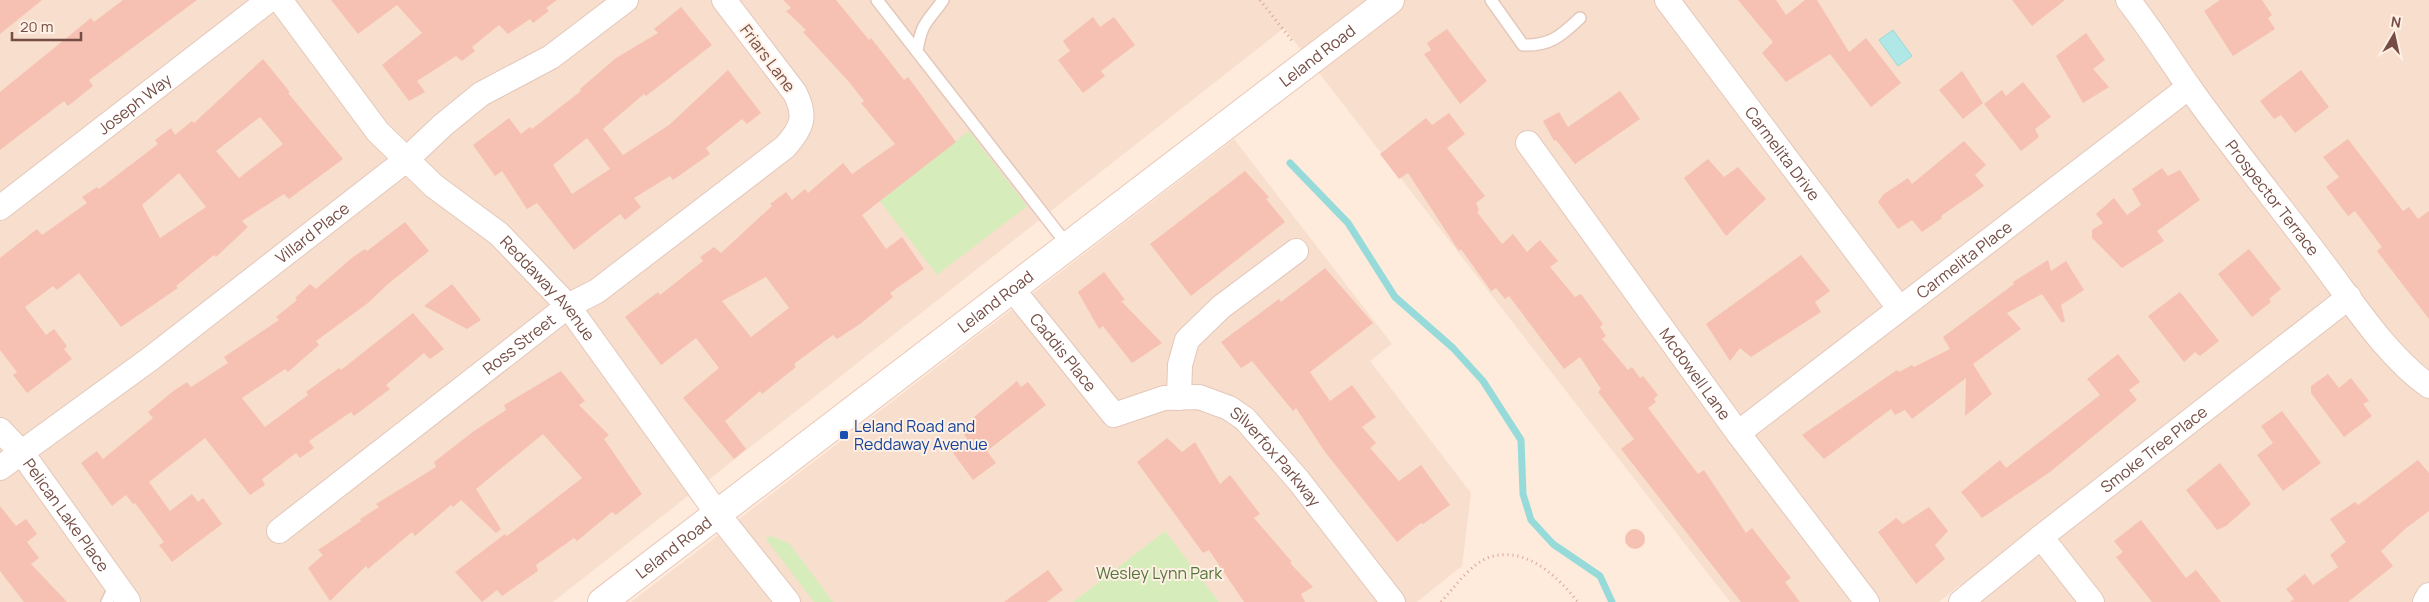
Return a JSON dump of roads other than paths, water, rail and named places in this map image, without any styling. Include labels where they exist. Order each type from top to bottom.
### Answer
[{"type":"street","name":"Joseph Way","points":[[0,208],[269,0]]},
{"type":"street","name":"Reddaway Avenue","points":[[280,0],[378,132],[446,196],[499,234],[568,306],[717,513],[788,602]]},
{"type":"street","name":"Villard Place","points":[[0,468],[150,359],[406,160],[443,125],[481,94],[551,57],[626,0]]},
{"type":"street","name":"Friars Lane","points":[[724,0],[795,93],[801,105],[802,120]]},
{"type":"street","name":"Leland Road","points":[[602,602],[1013,290],[1390,0]]},
{"type":"street","name":"Carmelita Drive","points":[[1667,0],[1899,308]]},
{"type":"street","name":"Prospector Terrace","points":[[2128,0],[2161,43],[2189,87],[2348,297],[2413,375],[2429,386]]},
{"type":"street","name":"Carmelita Place","points":[[1738,433],[2189,87]]},
{"type":"street","name":"Ross Street","points":[[279,531],[568,306],[597,291],[786,147],[796,134],[802,120]]},
{"type":"street","name":"Mcdowell Lane","points":[[1528,143],[1738,433],[1867,602]]},
{"type":"street","points":[[1179,398],[1180,365],[1187,340],[1221,308],[1296,251]]},
{"type":"street","name":"Caddis Place","points":[[1013,290],[1114,415]]},
{"type":"street","name":"Smoke Tree Place","points":[[1961,602],[2348,297]]},
{"type":"street","name":"Silverfox Parkway","points":[[1114,415],[1164,398],[1199,398],[1229,408],[1245,419],[1300,481],[1393,602]]},
{"type":"street","name":"Pelican Lake Place","points":[[0,430],[22,453],[117,595]]},
{"type":"street","points":[[2042,537],[2092,602]]},
{"type":"street","points":[[2425,602],[2429,594]]},
{"type":"lane","points":[[877,0],[1069,247]]},
{"type":"lane","points":[[917,51],[920,31],[924,23],[943,0]]},
{"type":"lane","points":[[1491,0],[1523,45],[1541,45],[1562,35],[1580,18]]},
{"type":"water","points":[[1893,30],[1912,56],[1898,66],[1879,40]]},
{"type":"waterway","points":[[1290,163],[1348,223],[1395,297],[1453,348],[1483,381],[1521,440],[1523,494],[1531,520],[1553,544],[1600,576],[1612,602]]},
{"type":"place","name":"Leland Road and Reddaway Avenue","points":[[844,435]]},
{"type":"park label","name":"Wesley Lynn Park","points":[[1159,573]]}]
